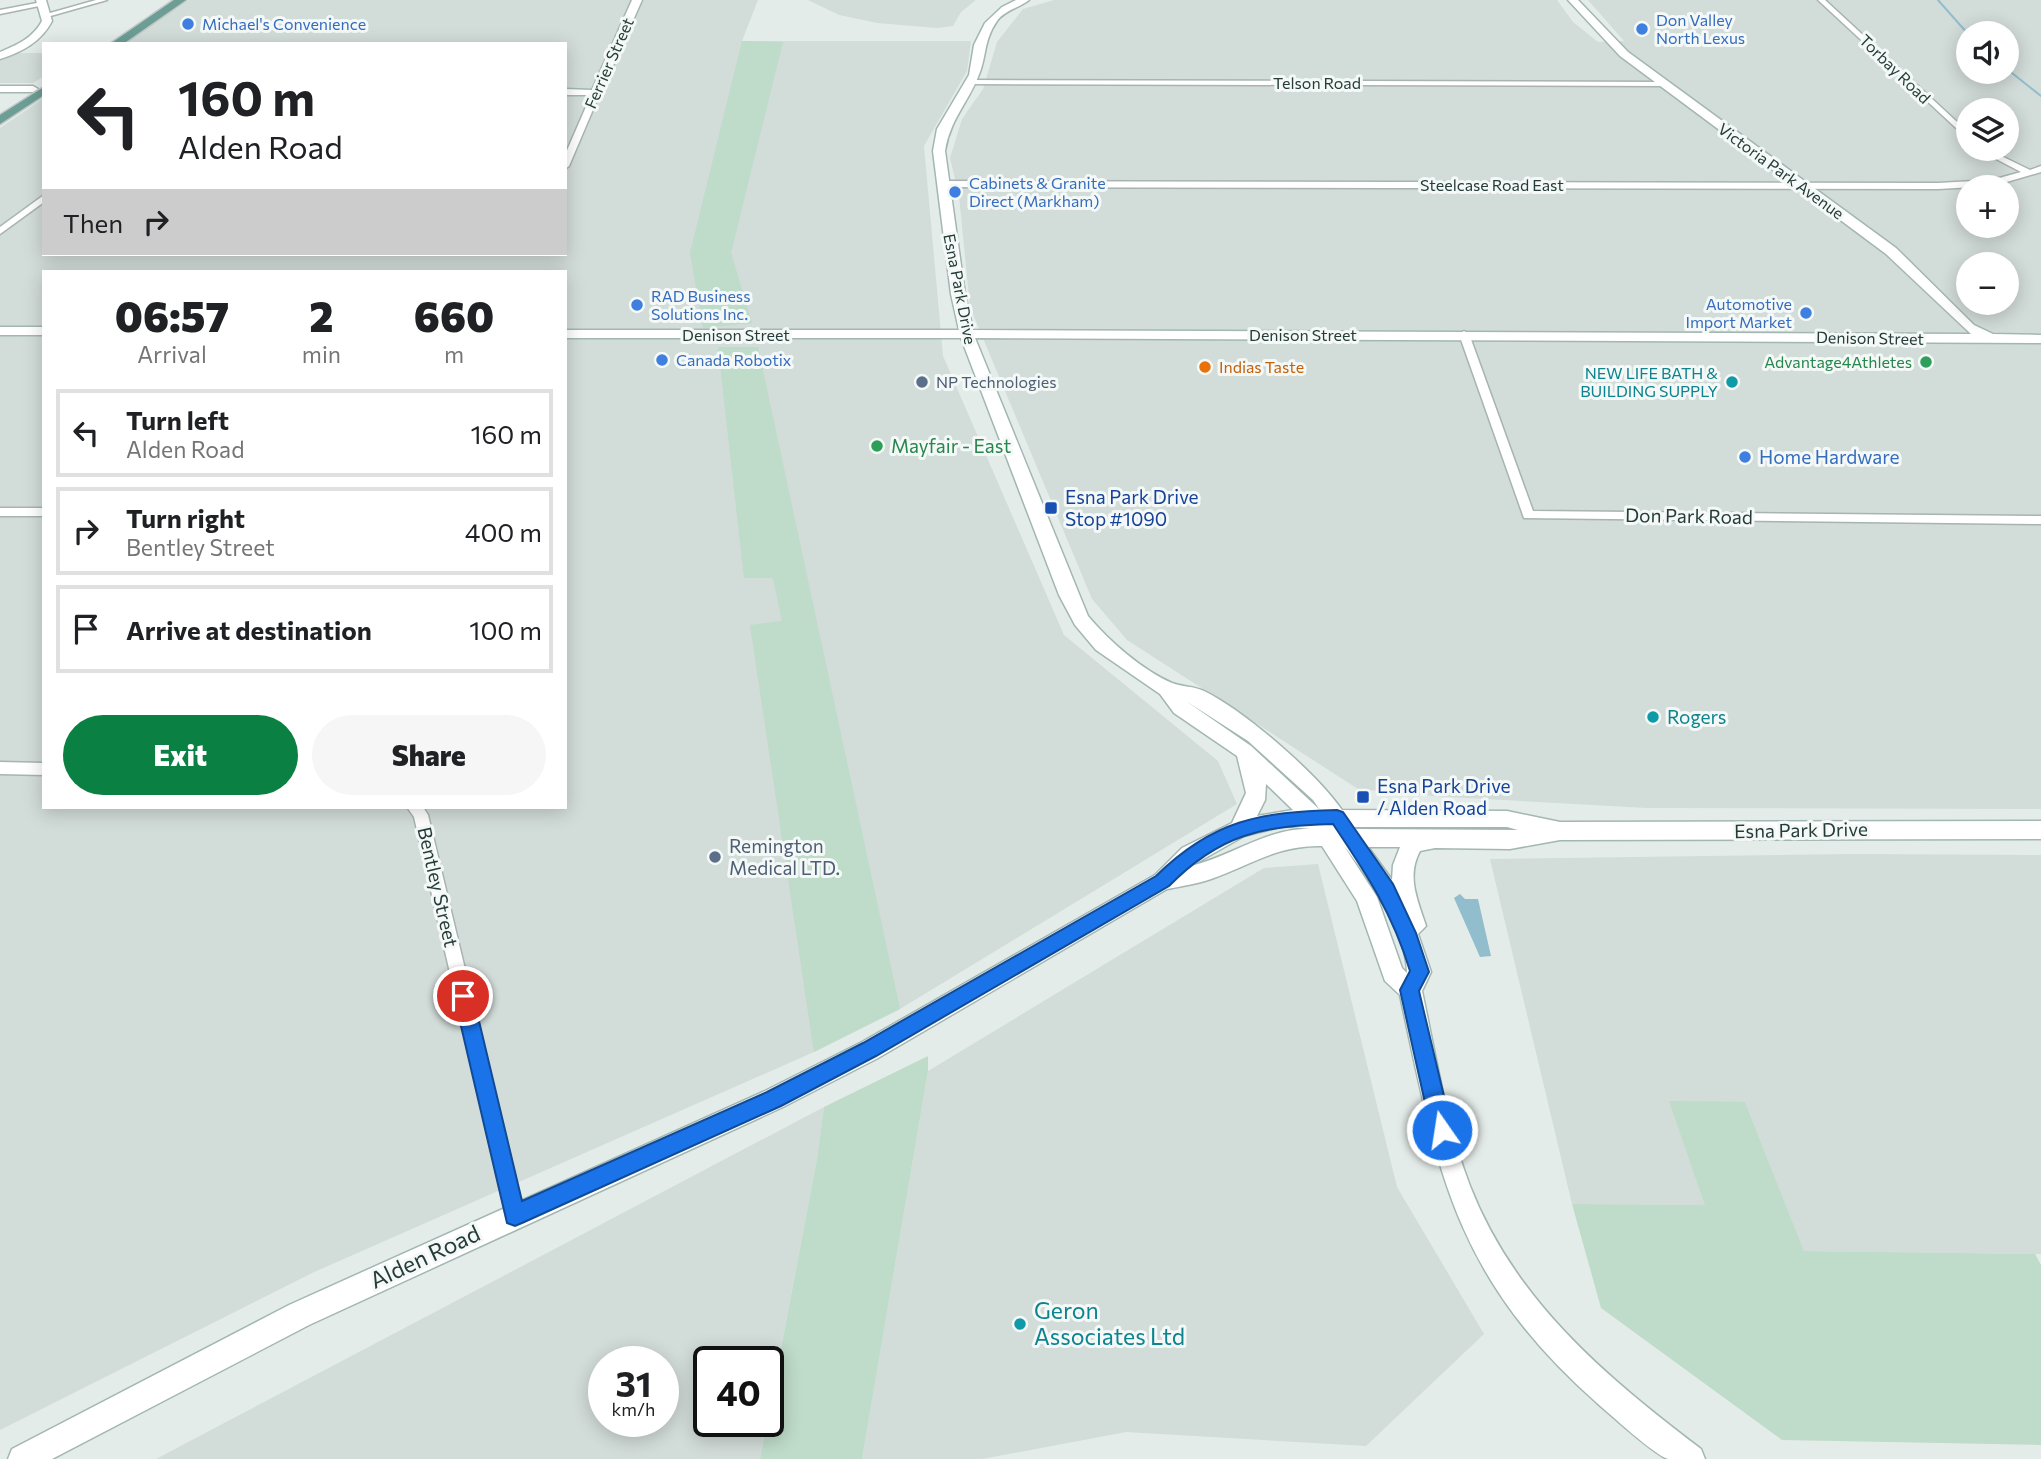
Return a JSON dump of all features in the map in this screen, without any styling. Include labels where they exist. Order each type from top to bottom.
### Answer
[{"type":"main road","points":[[120,38],[168,0]]},
{"type":"main road","points":[[120,38],[181,0]]},
{"type":"main road","points":[[0,110],[41,88]]},
{"type":"main road","points":[[0,120],[41,88]]},
{"type":"street","points":[[47,15],[104,0]]},
{"type":"street","name":"Ferrier Street","points":[[567,161],[637,0]]},
{"type":"street","name":"Esna Park Drive","points":[[1024,0],[1005,9],[990,23],[979,44],[974,75],[943,129],[939,151],[942,184],[956,286],[967,336],[1010,454],[1081,620],[1102,645],[1167,690],[1181,708],[1244,751],[1314,817],[1339,830],[1510,840],[1560,831],[2041,830]]},
{"type":"street","name":"Victoria Park Avenue","points":[[1573,0],[1615,46],[1891,251],[1969,328],[1990,339]]},
{"type":"street","name":"Torbay Road","points":[[1821,0],[1956,126]]},
{"type":"street","points":[[0,12],[41,2],[47,15],[45,27],[36,37],[0,56]]},
{"type":"street","name":"Telson Road","points":[[970,82],[1663,83]]},
{"type":"street","points":[[0,89],[41,88]]},
{"type":"street","points":[[567,92],[596,93]]},
{"type":"street","points":[[2006,161],[2030,173]]},
{"type":"street","name":"Steelcase Road East","points":[[942,184],[1972,185],[2007,180],[2041,169]]},
{"type":"street","points":[[0,231],[42,200]]},
{"type":"street","points":[[0,331],[42,331]]},
{"type":"street","name":"Denison Street","points":[[567,334],[1464,334],[2041,339]]},
{"type":"street","name":"Don Park Road","points":[[1464,334],[1528,515],[2041,520]]},
{"type":"street","points":[[0,512],[42,512]]},
{"type":"street","name":"Esna Park Drive","points":[[1167,690],[1197,696],[1255,736],[1299,773],[1339,830]]},
{"type":"street","points":[[1239,829],[1259,797],[1257,781],[1244,751]]},
{"type":"street","points":[[0,768],[42,769]]},
{"type":"street","name":"Bentley Street","points":[[416,809],[421,815],[515,1215]]},
{"type":"street","name":"Alden Road","points":[[22,1459],[299,1315],[807,1082],[870,1050],[1163,881],[1189,855],[1239,829],[1284,818],[1314,817]]},
{"type":"street","name":"Esna Park Drive","points":[[1339,830],[1507,820],[1560,831]]},
{"type":"street","points":[[1339,830],[1393,974],[1415,981]]},
{"type":"street","name":"Alden Road","points":[[1163,881],[1207,872],[1249,851],[1298,837],[1339,830]]},
{"type":"street","points":[[1440,838],[1413,844],[1403,859],[1400,880],[1415,927],[1415,981],[1457,1186],[1478,1233],[1509,1289],[1553,1344],[1586,1377],[1691,1459]]},
{"type":"shaded area","points":[[189,0],[758,0],[742,41],[971,41],[967,71],[924,146],[943,356],[1064,635],[1218,761],[1237,804],[900,1009],[814,1052],[312,1273],[0,1430],[0,128],[42,99],[42,256],[567,256],[567,42],[126,42]]},
{"type":"shaded area","points":[[808,0],[976,0],[961,12],[953,26],[937,28],[877,23],[839,15]]},
{"type":"shaded area","points":[[1054,0],[1557,0],[1573,22],[1598,42],[1624,41],[1588,0],[2041,0],[2041,809],[1646,808],[1358,789],[1127,640],[1092,599],[970,307],[959,196],[950,158],[962,119],[983,89],[997,42],[1023,9]]},
{"type":"shaded area","points":[[15,53],[42,53],[42,77],[33,83],[0,83],[0,60]]},
{"type":"shaded area","points":[[1855,854],[2041,855],[2041,1254],[1804,1251],[1745,1102],[1705,1205],[1572,1204],[1490,859]]},
{"type":"shaded area","points":[[1318,864],[1397,1187],[1484,1334],[1366,1446],[1126,1432],[982,1459],[862,1459],[928,1071],[1264,868]]},
{"type":"shaded area","points":[[824,1107],[817,1159],[781,1346],[693,1346],[693,1437],[764,1437],[760,1459],[156,1459]]},
{"type":"green space","points":[[742,41],[783,42],[731,253],[752,323],[703,328],[690,253]]},
{"type":"green space","points":[[718,347],[758,347],[900,1009],[814,1052],[750,625],[782,621],[773,578],[744,578]]},
{"type":"green space","points":[[928,1056],[928,1071],[862,1459],[760,1459],[764,1437],[784,1437],[784,1346],[781,1346],[817,1159],[824,1107]]},
{"type":"green space","points":[[1669,1101],[1745,1102],[1804,1251],[2035,1254],[2041,1265],[2041,1445],[1782,1440],[1601,1308],[1572,1204],[1705,1205]]},
{"type":"water","points":[[1460,894],[1465,899],[1478,899],[1491,956],[1480,957],[1454,898]]},
{"type":"waterway","points":[[1938,0],[1957,21]]},
{"type":"waterway","points":[[2019,79],[2041,96]]},
{"type":"place","name":"Michael's Convenience","points":[[188,24]]},
{"type":"place","name":"Don Valley North Lexus","points":[[1642,29]]},
{"type":"place","name":"Cabinets & Granite Direct (Markham)","points":[[955,192]]},
{"type":"place","name":"RAD Business Solutions Inc.","points":[[637,305]]},
{"type":"place","name":"Automotive Import Market","points":[[1806,313]]},
{"type":"place","name":"Canada Robotix","points":[[662,360]]},
{"type":"place","name":"Advantage4Athletes","points":[[1926,362]]},
{"type":"place","name":"Indias Taste","points":[[1205,367]]},
{"type":"place","name":"NP Technologies","points":[[922,382]]},
{"type":"place","name":"NEW LIFE BATH & BUILDING SUPPLY","points":[[1732,382]]},
{"type":"place","name":"Mayfair - East","points":[[877,446]]},
{"type":"place","name":"Home Hardware","points":[[1745,457]]},
{"type":"place","name":"Esna Park Drive Stop #1090","points":[[1051,508]]},
{"type":"place","name":"Rogers","points":[[1653,717]]},
{"type":"place","name":"Esna Park Drive / Alden Road","points":[[1363,797]]},
{"type":"place","name":"Remington Medical LTD.","points":[[715,857]]},
{"type":"place","name":"Geron Associates Ltd","points":[[1020,1324]]},
{"type":"route","points":[[463,996],[515,1215],[774,1099],[870,1050],[1163,881],[1189,855],[1239,829],[1284,818],[1337,817],[1387,890],[1407,933],[1420,972],[1410,990],[1442,1130]]}]
